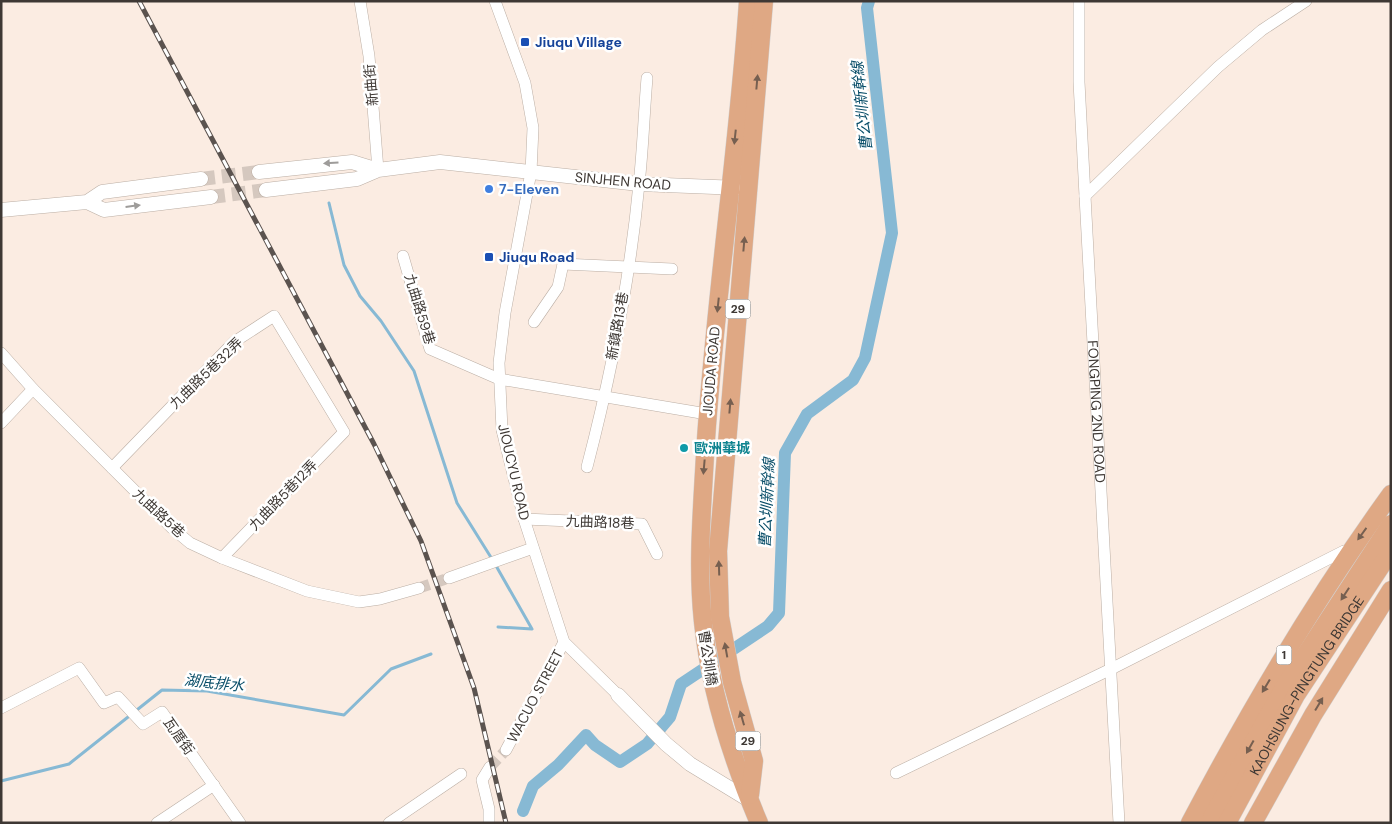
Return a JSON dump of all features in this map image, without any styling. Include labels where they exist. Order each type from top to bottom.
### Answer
[{"type":"main road","name":"JIOUDA ROAD","points":[[703,623],[699,559],[707,414],[748,1]]},
{"type":"main road","name":"JIOUDA ROAD","points":[[720,617],[718,551],[764,1]]},
{"type":"main road","name":"1","points":[[1190,823],[1244,720],[1350,551],[1391,494]]},
{"type":"main road","name":"KAOHSIUNG-PINGTUNG BRIDGE","points":[[1209,823],[1283,689],[1391,524]]},
{"type":"main road","name":"KAOHSIUNG-PINGTUNG BRIDGE","points":[[1226,823],[1296,695],[1391,551]]},
{"type":"main road","points":[[1253,823],[1313,715],[1391,590]]},
{"type":"main road","name":"曹公圳橋","points":[[720,617],[732,682],[754,761],[749,800]]},
{"type":"main road","name":"曹公圳橋","points":[[703,623],[714,693],[749,800]]},
{"type":"main road","name":"29","points":[[749,800],[759,823]]},
{"type":"street","name":"新曲街","points":[[360,1],[369,56],[378,170]]},
{"type":"street","name":"JIOUCYU ROAD","points":[[495,1],[525,83],[533,128],[531,172],[505,313],[499,380],[502,430],[533,548],[564,642],[666,744],[690,764],[749,800]]},
{"type":"street","name":"FONGPING 2ND ROAD","points":[[1080,1],[1079,82],[1119,823]]},
{"type":"street","points":[[1085,196],[1218,68],[1262,30],[1306,1]]},
{"type":"street","name":"新鎮路13巷","points":[[588,467],[606,397],[627,267],[639,184],[647,78]]},
{"type":"street","name":"SINJHEN ROAD","points":[[259,172],[352,162],[378,170]]},
{"type":"street","name":"SINJHEN ROAD","points":[[266,190],[357,179],[378,170],[440,162],[639,184],[748,188]]},
{"type":"street","points":[[1,210],[86,202],[102,192],[201,179]]},
{"type":"street","points":[[86,202],[104,210],[211,197]]},
{"type":"street","name":"九曲路59巷","points":[[403,256],[430,349],[499,380],[707,414]]},
{"type":"street","points":[[534,322],[558,287],[563,264],[672,269]]},
{"type":"street","name":"九曲路5巷32弄","points":[[112,468],[234,342],[274,316],[344,432]]},
{"type":"street","name":"九曲路5巷","points":[[1,353],[112,468],[172,528],[190,543],[307,592],[359,602],[380,599],[419,588]]},
{"type":"street","points":[[1,423],[34,389]]},
{"type":"street","name":"九曲路5巷12弄","points":[[222,558],[344,432]]},
{"type":"street","name":"九曲路18巷","points":[[524,519],[642,524],[656,554]]},
{"type":"street","points":[[449,578],[533,548]]},
{"type":"street","points":[[896,773],[1111,669],[1344,551],[1350,551]]},
{"type":"street","name":"WACUO STREET","points":[[506,750],[564,642]]},
{"type":"street","name":"瓦厝街","points":[[1,708],[79,668],[104,703],[118,697],[143,724],[162,712],[240,823]]},
{"type":"street","points":[[489,823],[489,809],[482,780],[490,767]]},
{"type":"street","points":[[389,823],[461,774]]},
{"type":"street","points":[[157,823],[214,785]]},
{"type":"waterway","name":"曹公圳新幹線","points":[[523,811],[533,786],[558,765],[586,735],[595,745],[620,762],[647,744],[670,717],[681,684],[768,626],[779,613],[785,453],[807,414],[853,380],[865,358],[892,233],[867,8],[869,1]]},
{"type":"waterway","points":[[329,203],[344,265],[360,296],[381,321],[414,371],[457,503],[492,559]]},
{"type":"waterway","points":[[495,564],[532,629]]},
{"type":"waterway","name":"湖底排水","points":[[498,627],[532,629]]},
{"type":"waterway","name":"湖底排水","points":[[1,781],[69,764],[162,690],[207,691],[344,715],[391,669],[431,654]]},
{"type":"tunnel","points":[[201,179],[259,172]]},
{"type":"tunnel","points":[[211,197],[266,190]]},
{"type":"tunnel","points":[[419,588],[449,578]]},
{"type":"tunnel","points":[[490,767],[506,750]]},
{"type":"railway","points":[[139,1],[374,444],[421,541],[474,688],[506,823]]},
{"type":"place","name":"Jiuqu Village","points":[[525,42]]},
{"type":"place","name":"7-Eleven","points":[[489,189]]},
{"type":"place","name":"Jiuqu Road","points":[[489,257]]},
{"type":"place","name":"歐洲華城","points":[[684,448]]}]
